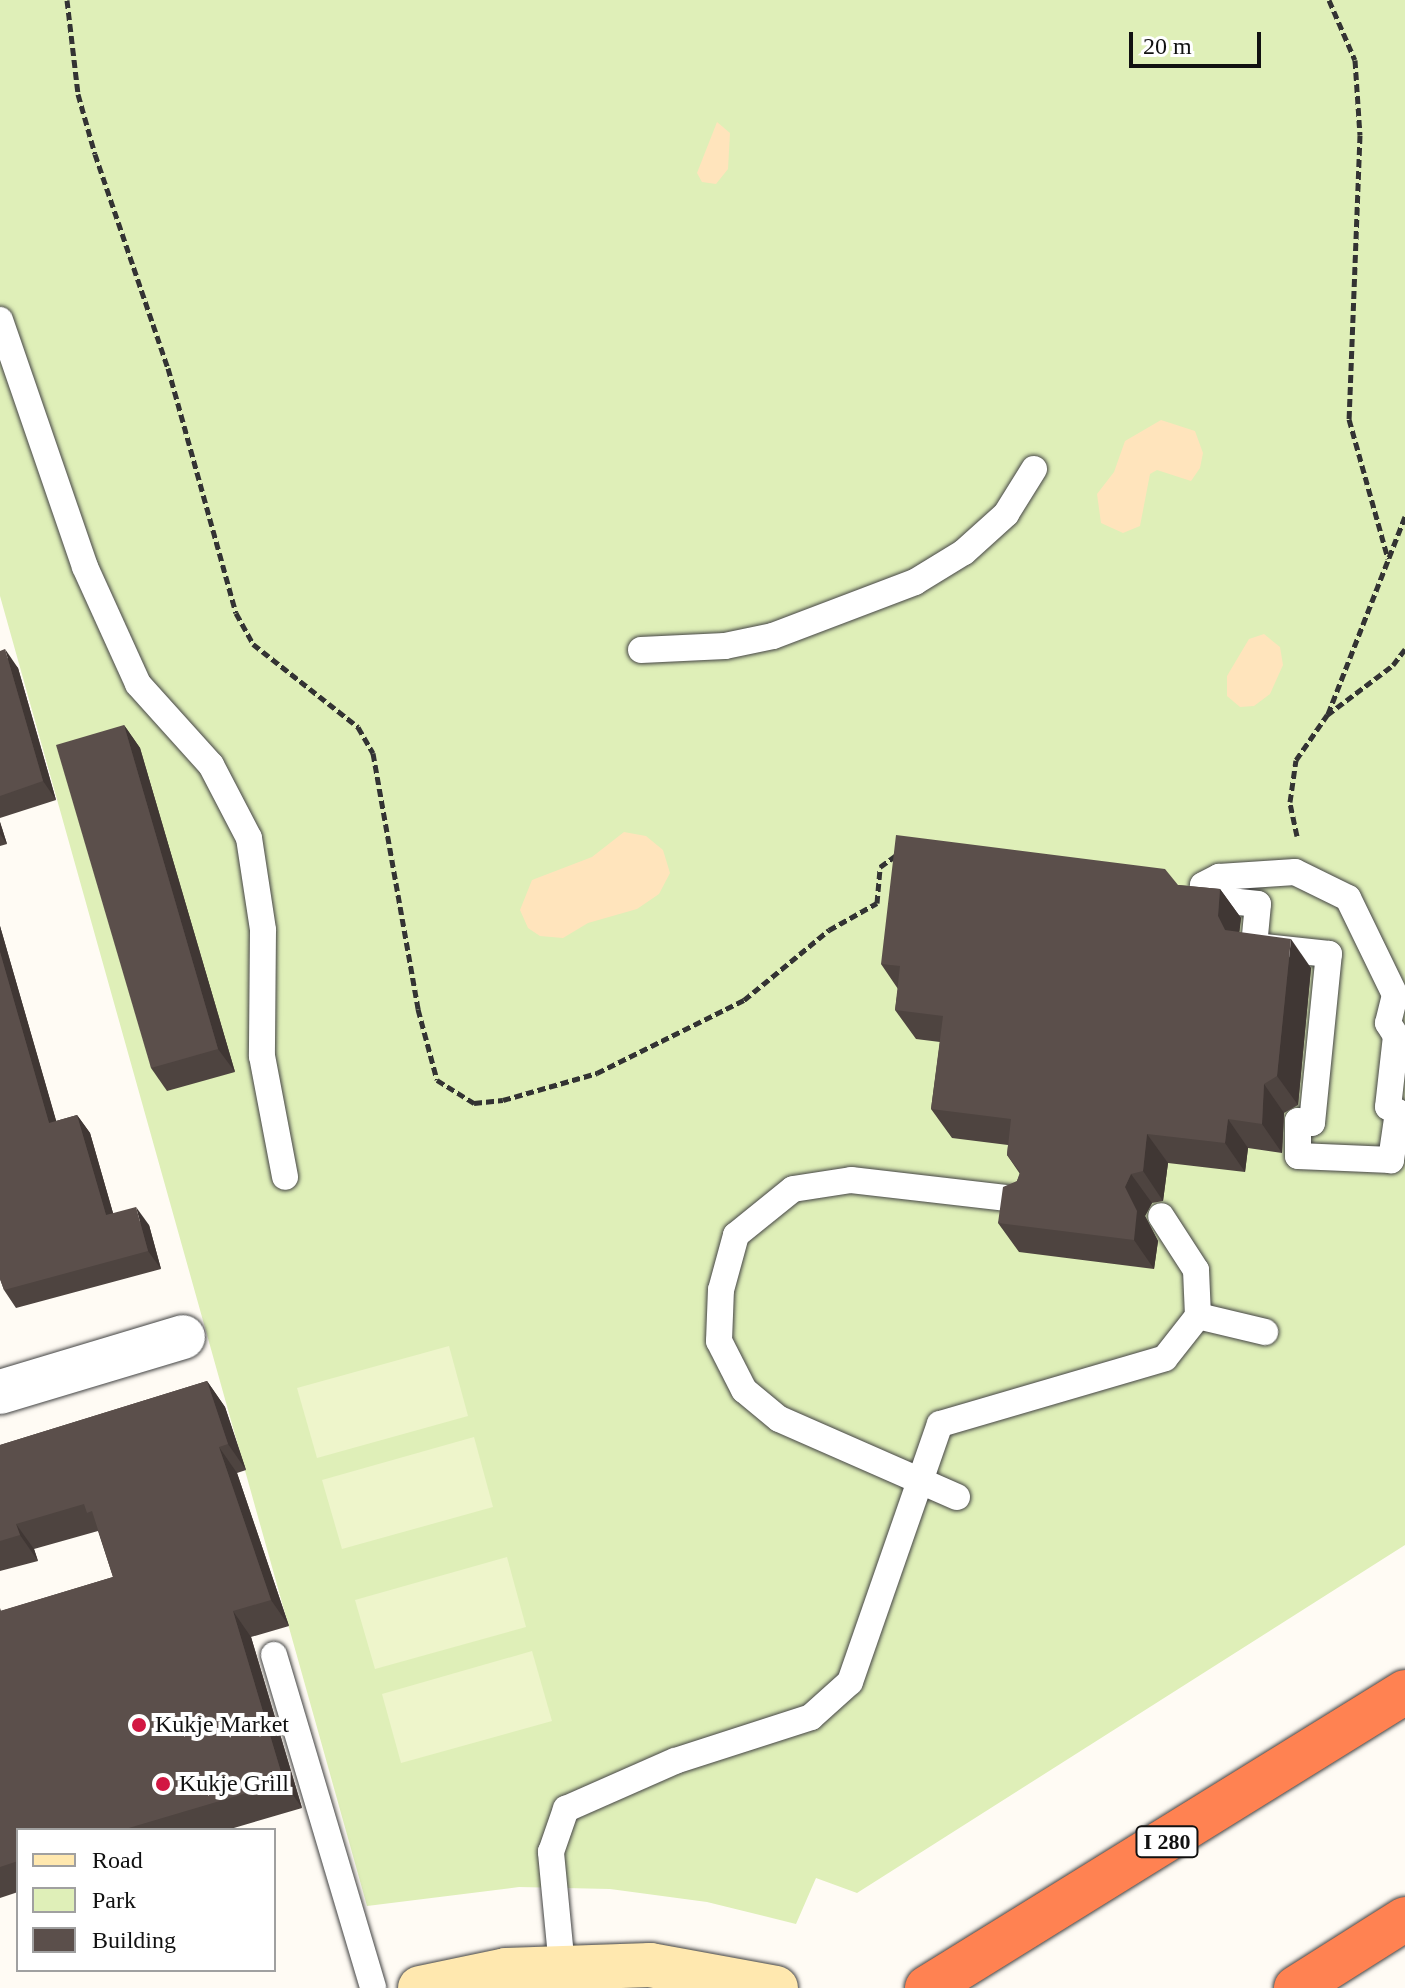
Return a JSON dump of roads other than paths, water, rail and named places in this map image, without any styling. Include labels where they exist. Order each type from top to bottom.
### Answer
[{"type":"highway","name":"I 280","points":[[927,1988],[1405,1692]]},
{"type":"highway","points":[[1296,1988],[1405,1919]]},
{"type":"main road","points":[[420,1988],[506,1970],[650,1965],[776,1988]]},
{"type":"street","points":[[0,1392],[183,1337]]},
{"type":"lane","points":[[0,320],[85,567],[138,684],[211,765],[249,838],[263,930],[262,1056],[285,1177]]},
{"type":"lane","points":[[641,650],[725,646],[773,636],[915,582],[964,552],[1006,514],[1034,469]]},
{"type":"lane","points":[[1295,872],[1312,880],[1348,898],[1395,995],[1388,1023],[1396,1036],[1388,1107],[1398,1112],[1391,1160],[1298,1156],[1298,1121],[1312,1123],[1329,954],[1254,946],[1258,904],[1201,898],[1203,885],[1219,877],[1295,872]]},
{"type":"lane","points":[[957,1497],[779,1419],[744,1390],[719,1341],[721,1290],[736,1235],[793,1189],[851,1180],[1025,1200]]},
{"type":"lane","points":[[562,1967],[551,1852],[566,1809],[675,1761],[811,1717],[850,1682],[940,1424],[1165,1358],[1198,1316],[1196,1270],[1161,1216]]},
{"type":"lane","points":[[1198,1316],[1265,1332]]},
{"type":"lane","points":[[274,1655],[373,1988]]},
{"type":"place","name":"Kukje Market","points":[[139,1725]]},
{"type":"place","name":"Kukje Grill","points":[[163,1784]]}]
